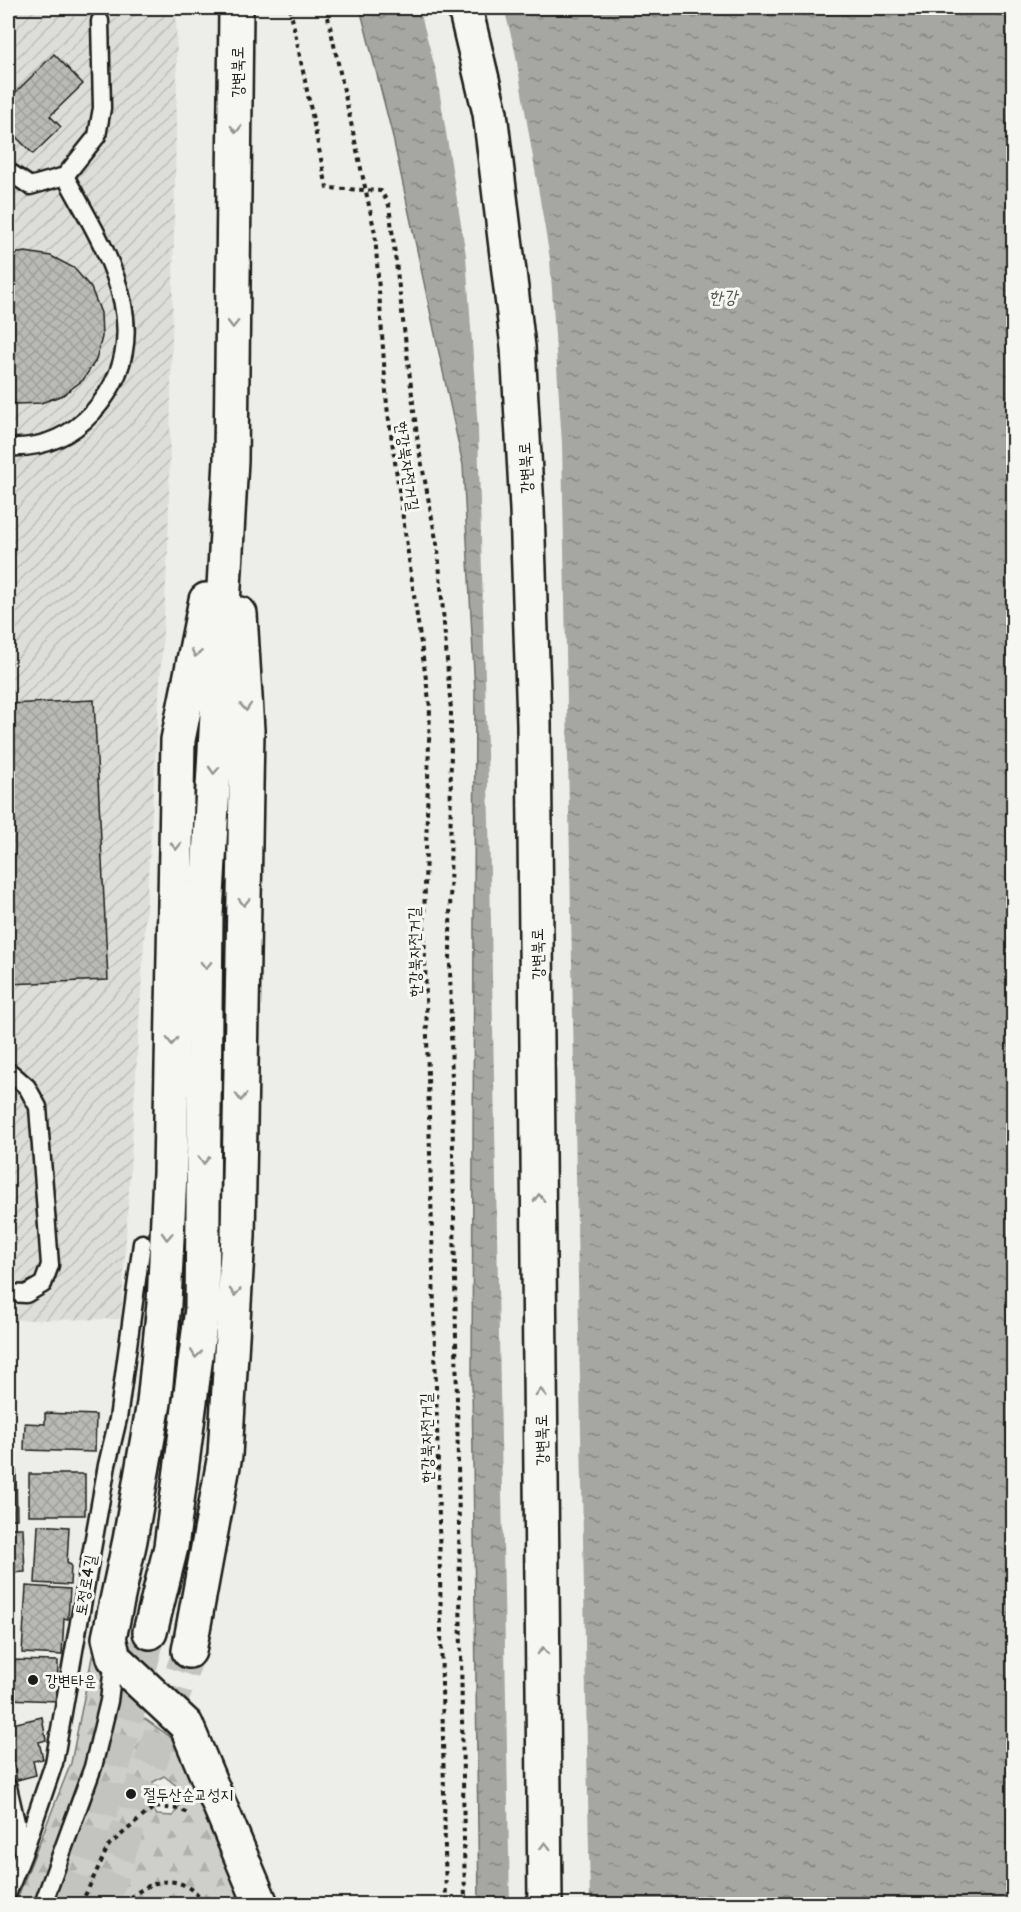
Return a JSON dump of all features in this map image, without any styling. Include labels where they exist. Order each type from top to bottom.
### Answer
[{"type":"highway","name":"강변북로","points":[[189,1651],[225,1455],[238,1236],[247,730],[231,460],[236,8]]},
{"type":"highway","name":"강변북로","points":[[465,8],[492,125],[518,347],[527,509],[534,724],[545,1905]]},
{"type":"highway","name":"강변북로","points":[[150,1632],[171,1547],[202,1309],[206,914],[231,460]]},
{"type":"highway","points":[[228,492],[178,740],[170,1173],[164,1304],[154,1402],[130,1540],[109,1638],[114,1658],[186,1725],[261,1905]]},
{"type":"lane","points":[[8,171],[30,186],[65,176],[97,136],[102,108],[100,21]]},
{"type":"lane","points":[[8,447],[26,448],[54,442],[82,425],[101,403],[115,378],[125,348],[126,316],[120,284],[105,248],[65,176]]},
{"type":"lane","points":[[8,1073],[11,1072],[27,1087],[38,1107],[50,1265],[42,1284],[26,1294],[8,1293]]},
{"type":"lane","name":"토정로4길","points":[[8,1892],[24,1854],[54,1763],[107,1465],[118,1419],[142,1243]]},
{"type":"lane","points":[[43,1905],[93,1767],[109,1701],[114,1658]]},
{"type":"lane","points":[[8,1787],[24,1854]]},
{"type":"path","points":[[290,8],[327,188],[381,191],[389,205],[418,444],[438,550],[451,710],[450,963],[465,1905]]},
{"type":"path","name":"한강북자전거길","points":[[326,8],[375,234],[387,406],[430,707],[424,921],[439,1476],[446,1905]]},
{"type":"path","points":[[81,1905],[109,1845],[154,1808],[179,1809],[195,1816]]},
{"type":"path","points":[[124,1905],[155,1882],[178,1882],[196,1892],[204,1905]]},
{"type":"shaded area","points":[[8,8],[176,8],[177,75],[168,550],[121,1319],[8,1320]]},
{"type":"green space","name":"절두산순교성지","points":[[94,1647],[104,1652],[114,1704],[145,1719],[176,1741],[245,1904],[15,1904],[71,1763]],"holes":[[[164,1776],[178,1787],[182,1802],[173,1816],[157,1815],[147,1801],[153,1782]]]},
{"type":"water","name":"한강","points":[[360,8],[1013,8],[1013,1904],[479,1904],[472,1383],[475,691],[463,465],[392,133]]},
{"type":"pier","points":[[419,8],[504,8],[515,51],[550,259],[562,444],[590,1904],[510,1904],[489,821],[478,430],[466,255],[436,71]]},
{"type":"building","points":[[54,54],[83,84],[50,116],[61,127],[33,154],[8,129],[8,100]]},
{"type":"building","points":[[25,252],[51,256],[74,268],[91,288],[101,313],[102,337],[96,360],[83,380],[63,395],[41,403],[17,404],[8,401],[8,255]]},
{"type":"building","points":[[94,700],[108,980],[8,984],[8,704]]},
{"type":"building","points":[[45,1413],[96,1415],[95,1452],[24,1450],[25,1423],[45,1424]]},
{"type":"building","points":[[16,1471],[17,1519],[8,1519],[8,1472]]},
{"type":"building","points":[[29,1474],[85,1474],[85,1515],[29,1515]]},
{"type":"building","points":[[38,1525],[69,1527],[67,1563],[71,1565],[70,1585],[35,1583]]},
{"type":"building","points":[[8,1528],[23,1528],[25,1572],[8,1573]]},
{"type":"building","points":[[26,1586],[70,1589],[68,1619],[64,1618],[62,1655],[22,1653]]},
{"type":"building","points":[[8,1592],[14,1592],[11,1643],[8,1643]]},
{"type":"building","name":"강변타운","points":[[8,1660],[58,1661],[57,1701],[8,1699]]},
{"type":"building","points":[[42,1717],[46,1740],[39,1742],[43,1759],[33,1761],[36,1775],[17,1780],[8,1738],[8,1725]]},
{"type":"tunnel","points":[[64,1904],[98,1824],[150,1632]]},
{"type":"tunnel","points":[[102,1904],[189,1651]]},
{"type":"place","name":"강변타운","points":[[33,1680]]},
{"type":"place","name":"절두산순교성지","points":[[131,1794]]}]
